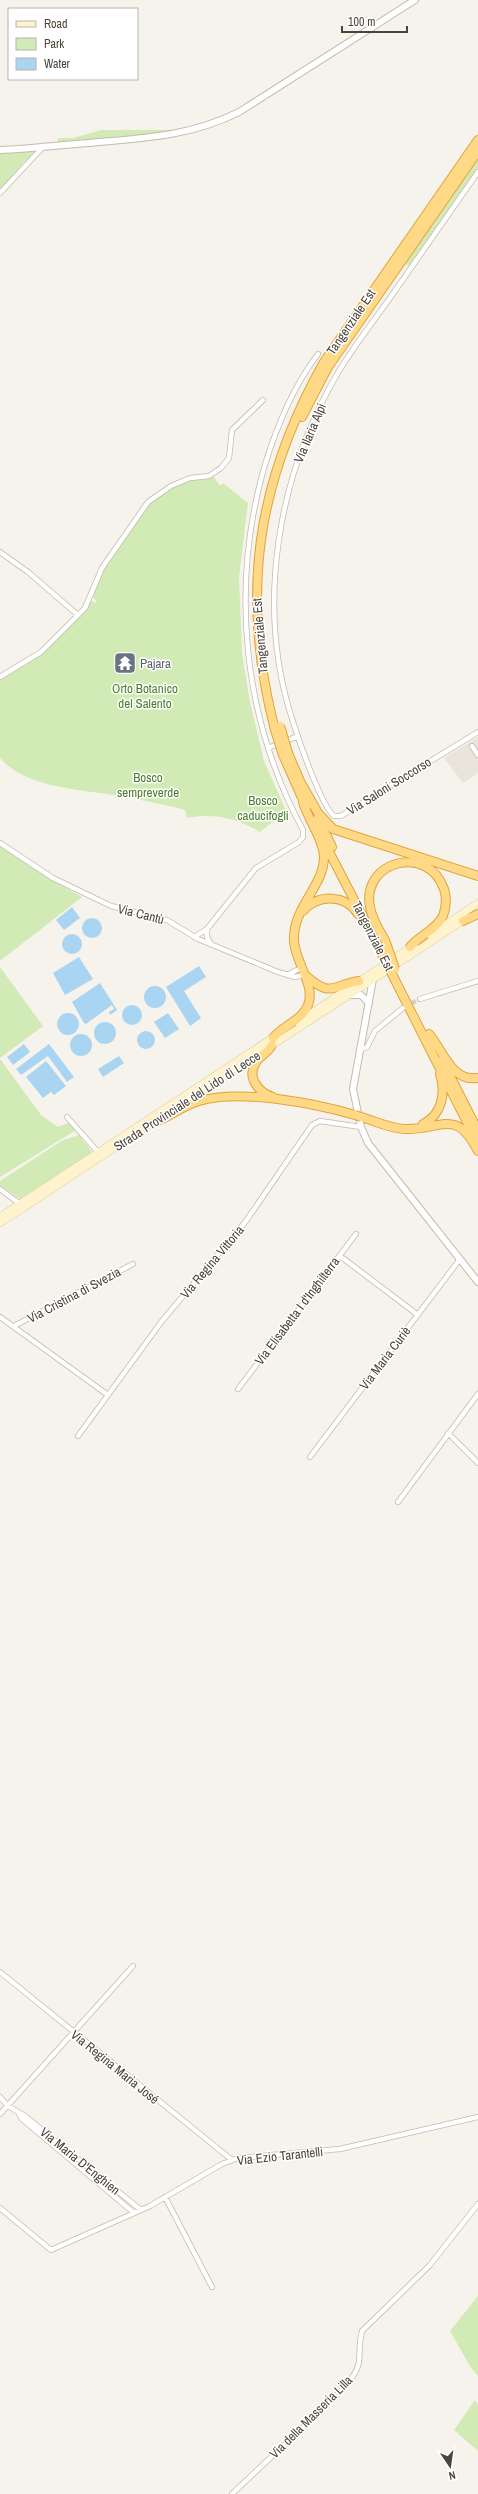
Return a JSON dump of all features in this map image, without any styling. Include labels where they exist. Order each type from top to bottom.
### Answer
[{"type":"highway","name":"Tangenziale Est","points":[[478,140],[324,362],[305,396],[278,461],[265,514],[256,582],[259,646],[277,728],[304,802],[478,1131]]},
{"type":"highway","name":"Tangenziale Est","points":[[277,728],[265,647],[262,581],[270,517],[290,444],[328,367],[478,151]]},
{"type":"highway","name":"Tangenziale Est","points":[[286,754],[379,943]]},
{"type":"highway","points":[[297,776],[318,813],[333,829],[478,876]]},
{"type":"highway","points":[[283,1100],[264,1094],[256,1085],[252,1075],[254,1064],[273,1042],[278,1031],[298,1018],[307,1008],[310,989],[302,971],[295,948],[295,926],[298,914],[321,871],[324,856],[304,802]]},
{"type":"highway","points":[[379,943],[370,908],[372,885],[386,868],[402,862],[419,863],[427,867],[439,878],[445,892],[445,908],[437,924],[410,947]]},
{"type":"highway","points":[[295,926],[303,911],[313,901],[323,898],[338,900],[355,910],[379,943]]},
{"type":"highway","points":[[463,921],[478,914]]},
{"type":"highway","points":[[302,971],[324,988],[335,989],[359,981]]},
{"type":"highway","name":"Tangenziale Est","points":[[427,1035],[478,1144]]},
{"type":"highway","points":[[427,1035],[456,1072],[464,1077],[478,1078]]},
{"type":"highway","points":[[411,1129],[431,1119],[442,1099],[441,1079],[427,1035]]},
{"type":"highway","points":[[152,1123],[186,1105],[210,1098],[230,1097],[283,1100],[318,1105],[398,1128],[411,1129],[435,1124],[454,1124],[467,1133],[478,1152]]},
{"type":"main road","points":[[372,976],[410,947],[478,903]]},
{"type":"main road","points":[[372,976],[463,921],[478,910]]},
{"type":"main road","name":"Strada Provinciale del Lido di Lecce","points":[[0,1223],[273,1042],[359,981],[372,976]]},
{"type":"main road","name":"Strada Provinciale del Lido di Lecce","points":[[0,1217],[98,1152],[349,995],[372,976]]},
{"type":"street","points":[[0,150],[153,137],[187,132],[214,124],[238,112],[415,0]]},
{"type":"street","points":[[0,193],[44,146]]},
{"type":"street","name":"Via Ilaria Alpi","points":[[298,736],[285,696],[278,658],[274,619],[276,566],[284,510],[298,460],[317,412],[339,371],[478,172]]},
{"type":"street","points":[[194,937],[207,929],[256,868],[300,842],[304,836],[303,830],[277,777],[256,706],[248,657],[245,609],[248,543],[255,502],[272,443],[297,385],[318,354]]},
{"type":"street","points":[[0,677],[41,652],[78,615],[89,600],[102,568],[148,502],[170,486],[190,478],[209,476],[221,468],[229,458],[232,430],[263,400]]},
{"type":"street","points":[[0,552],[28,572],[78,615]]},
{"type":"street","name":"Via Saloni Soccorso","points":[[298,736],[332,814],[338,817],[478,732]]},
{"type":"street","points":[[268,748],[298,736]]},
{"type":"street","points":[[472,746],[478,755]]},
{"type":"street","name":"Via Cantù","points":[[0,843],[53,878],[111,906],[167,920],[194,937],[287,975],[295,977],[302,971]]},
{"type":"street","points":[[207,929],[207,938],[212,945]]},
{"type":"street","points":[[287,975],[302,971]]},
{"type":"street","points":[[372,976],[353,1090],[361,1127],[368,1143],[478,1282]]},
{"type":"street","points":[[420,999],[478,981]]},
{"type":"street","points":[[349,995],[361,995],[368,1002]]},
{"type":"street","points":[[361,1049],[367,1047],[375,1031],[403,1008]]},
{"type":"street","points":[[67,1117],[98,1152]]},
{"type":"street","name":"Via Regina Vittoria","points":[[78,1436],[162,1321],[246,1221],[312,1125],[320,1121],[361,1127]]},
{"type":"street","points":[[0,1189],[20,1204]]},
{"type":"street","name":"Via Elisabetta I d'Inghilterra","points":[[238,1389],[356,1234]]},
{"type":"street","points":[[340,1256],[418,1315]]},
{"type":"street","name":"Via Maria Curiè","points":[[310,1457],[460,1259]]},
{"type":"street","name":"Via Cristina di Svezia","points":[[14,1326],[133,1264]]},
{"type":"street","points":[[0,1316],[108,1395]]},
{"type":"street","points":[[398,1502],[478,1394]]},
{"type":"street","points":[[448,1433],[478,1463]]},
{"type":"street","points":[[0,2114],[133,1966]]},
{"type":"street","name":"Via Regina Maria José","points":[[0,1972],[232,2160]]},
{"type":"street","name":"Via Maria D'Enghien","points":[[0,2097],[8,2106],[19,2114],[25,2116],[140,2210]]},
{"type":"street","name":"Via Maria D'Enghien","points":[[19,2114],[22,2119],[134,2213]]},
{"type":"street","name":"Via Ezio Tarantelli","points":[[0,2208],[51,2250],[134,2213],[232,2160],[251,2156],[340,2149],[478,2117]]},
{"type":"street","points":[[165,2197],[212,2287]]},
{"type":"street","name":"Via della Masseria Lilla","points":[[232,2494],[354,2376],[359,2362],[358,2345],[362,2331],[430,2264],[478,2204]]},
{"type":"shaded area","points":[[478,737],[478,773],[463,783],[444,758]]},
{"type":"green space","points":[[101,130],[189,130],[57,143],[58,138],[73,138]]},
{"type":"green space","points":[[37,150],[38,152],[25,161],[0,190],[0,153]]},
{"type":"green space","points":[[478,158],[478,167],[409,266],[405,264]]},
{"type":"green space","name":"Orto Botanico del Salento","points":[[214,477],[220,486],[223,483],[248,503],[239,577],[242,653],[250,702],[264,761],[288,815],[275,820],[260,832],[242,823],[225,818],[206,816],[187,818],[185,810],[178,808],[40,782],[11,768],[0,758],[0,680],[41,654],[86,609],[91,600],[95,603],[97,602],[92,596],[106,566],[126,534],[149,505],[175,485],[184,481]]},
{"type":"green space","points":[[0,845],[50,879],[82,897],[0,961]]},
{"type":"green space","points":[[0,967],[43,1026],[0,1058]]},
{"type":"green space","points":[[0,1059],[41,1115],[58,1127],[70,1122],[76,1130],[0,1177]]},
{"type":"green space","points":[[79,1135],[92,1152],[20,1199],[0,1185],[0,1181],[63,1140]]},
{"type":"green space","points":[[478,2296],[478,2376],[471,2368],[450,2331]]},
{"type":"green space","points":[[475,2400],[478,2405],[478,2451],[454,2430]]},
{"type":"water","points":[[72,907],[80,918],[64,930],[56,920]]},
{"type":"water","points":[[88,918],[96,918],[102,924],[102,932],[96,938],[88,938],[82,932],[82,924]]},
{"type":"water","points":[[72,934],[79,937],[82,944],[79,951],[72,954],[65,951],[62,944],[65,937]]},
{"type":"water","points":[[79,957],[93,979],[65,995],[53,973]]},
{"type":"water","points":[[199,966],[206,977],[184,991],[201,1018],[190,1026],[166,987]]},
{"type":"water","points":[[100,983],[117,1010],[110,1015],[109,1012],[114,1009],[112,1005],[86,1024],[72,1002]]},
{"type":"water","points":[[155,986],[163,989],[166,997],[163,1005],[155,1008],[147,1005],[144,997],[147,989]]},
{"type":"water","points":[[128,1005],[136,1005],[142,1011],[142,1019],[136,1025],[128,1025],[122,1019],[122,1011]]},
{"type":"water","points":[[68,1013],[76,1016],[79,1024],[76,1032],[68,1035],[60,1032],[57,1024],[60,1016]]},
{"type":"water","points":[[168,1013],[179,1029],[165,1038],[154,1022]]},
{"type":"water","points":[[105,1022],[113,1025],[116,1033],[113,1041],[105,1044],[97,1041],[94,1033],[97,1025]]},
{"type":"water","points":[[142,1031],[150,1031],[155,1036],[153,1047],[150,1049],[142,1049],[137,1044],[137,1036]]},
{"type":"water","points":[[81,1034],[89,1037],[92,1045],[89,1053],[81,1056],[73,1053],[70,1045],[73,1037]]},
{"type":"water","points":[[24,1044],[30,1052],[13,1065],[7,1057]]},
{"type":"water","points":[[49,1044],[74,1077],[67,1082],[48,1056],[21,1075],[16,1069]]},
{"type":"water","points":[[119,1056],[124,1063],[103,1077],[98,1069]]},
{"type":"water","points":[[46,1061],[66,1086],[54,1095],[51,1092],[43,1098],[26,1077]]},
{"type":"tunnel","points":[[406,1006],[420,999]]},
{"type":"place","name":"Pajara","points":[[125,663]]},
{"type":"park label","name":"Bosco sempreverde","points":[[148,784]]},
{"type":"park label","name":"Bosco caducifogli","points":[[263,808]]}]
